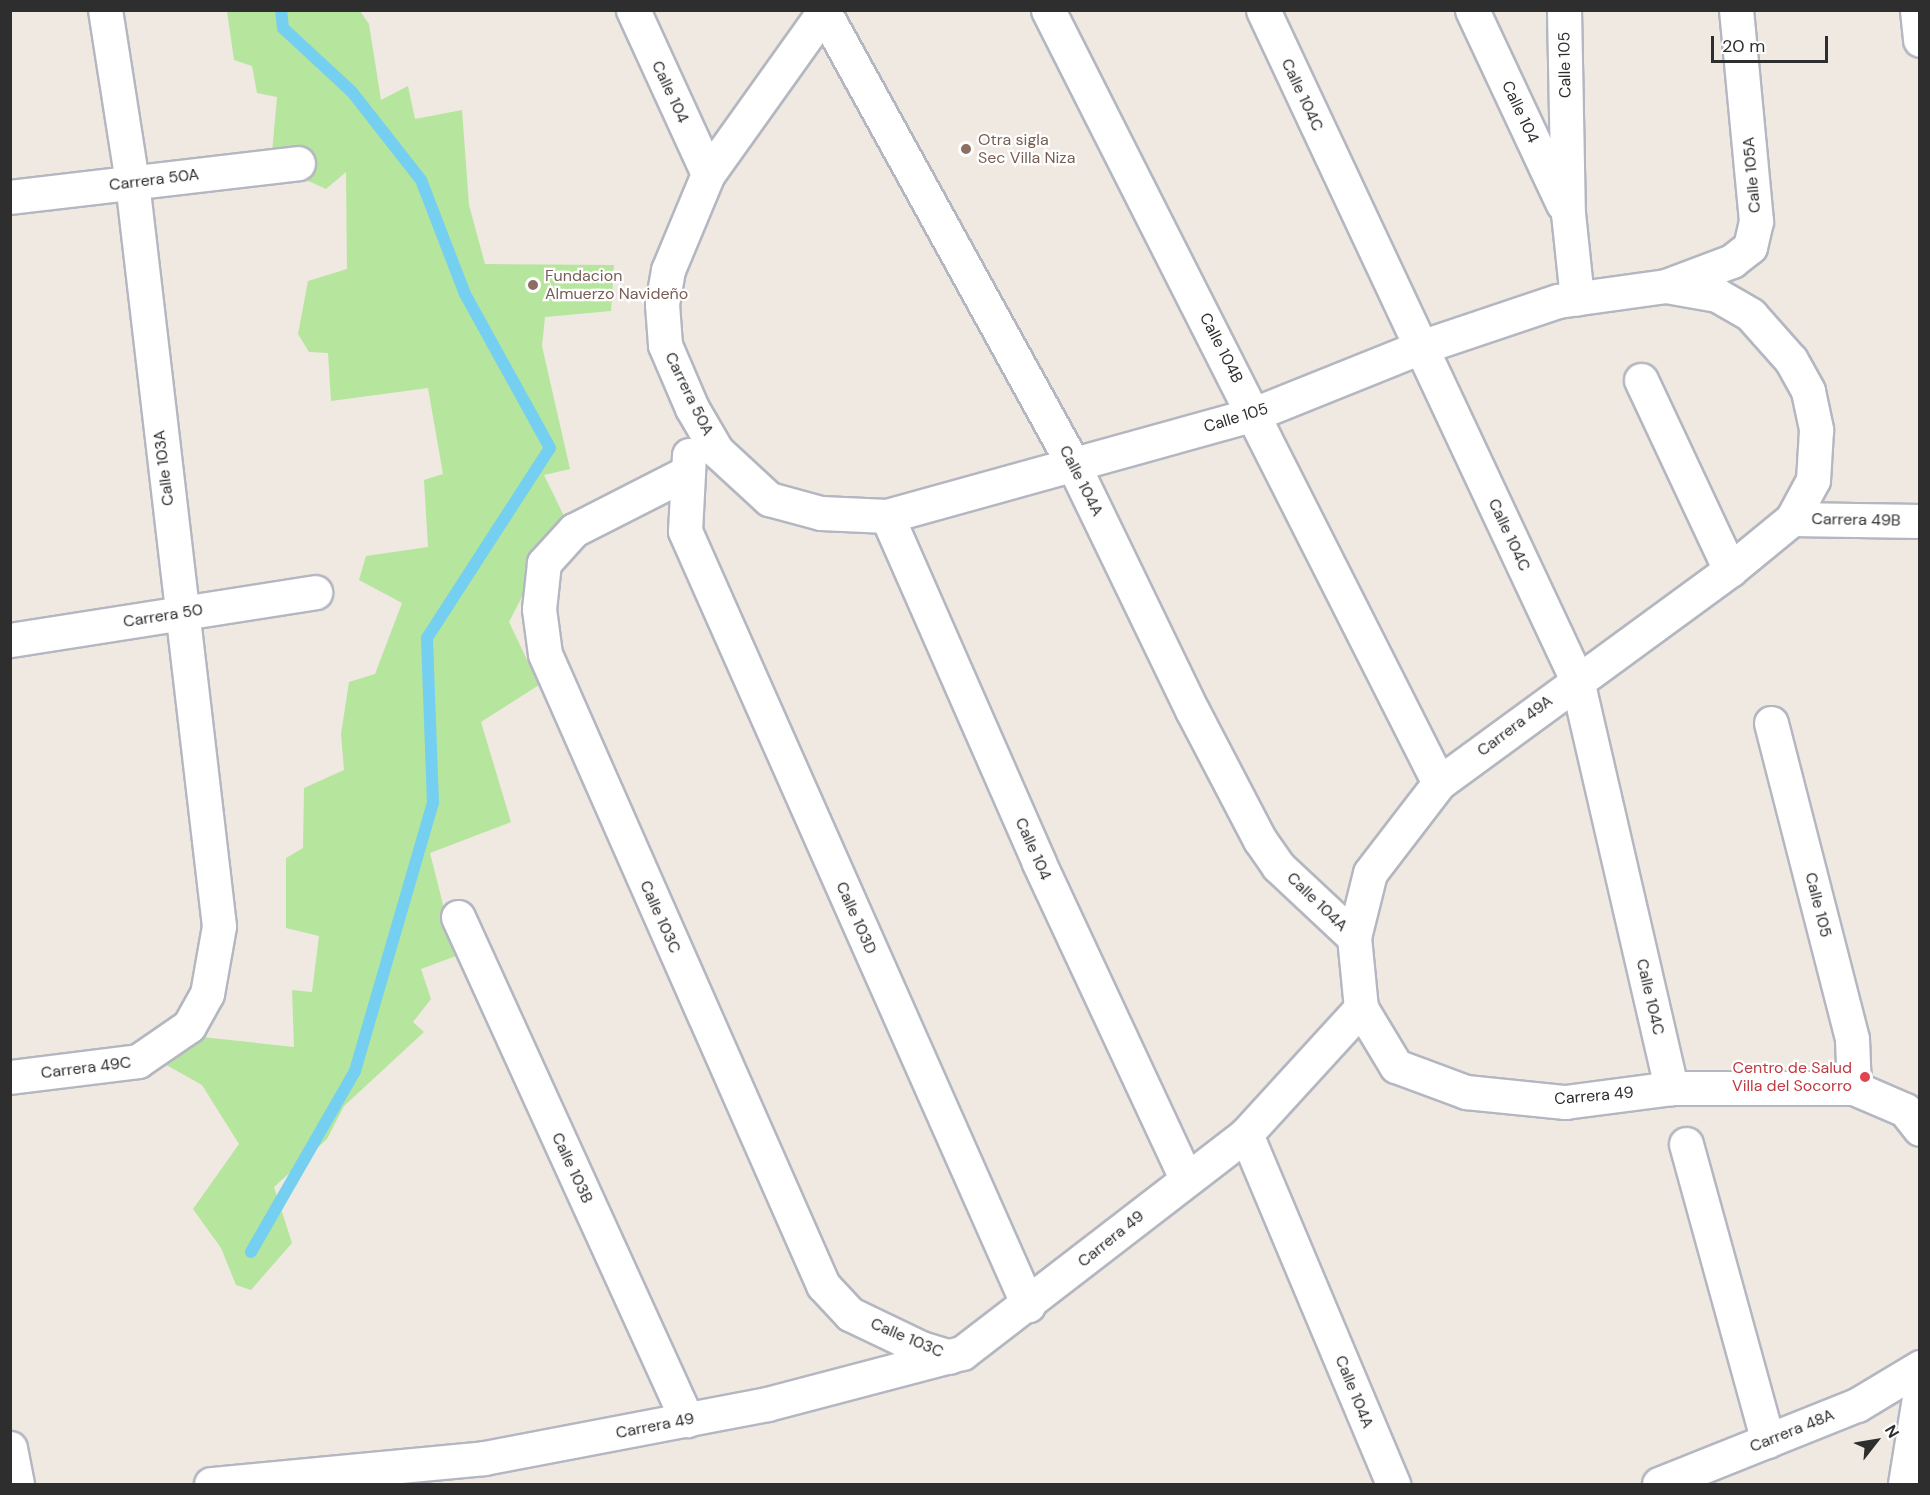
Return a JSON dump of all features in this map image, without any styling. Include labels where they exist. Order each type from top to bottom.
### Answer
[{"type":"street","name":"Calle 103A","points":[[105,10],[132,182],[219,926]]},
{"type":"street","name":"Calle 104","points":[[633,10],[708,174]]},
{"type":"street","name":"Calle 104B","points":[[1048,10],[1439,783]]},
{"type":"street","name":"Calle 104C","points":[[1263,10],[1577,680],[1671,1088]]},
{"type":"street","name":"Calle 104","points":[[1472,10],[1568,213]]},
{"type":"street","name":"Calle 105","points":[[1564,10],[1568,213],[1577,299]]},
{"type":"street","name":"Calle 105A","points":[[1666,286],[1732,261],[1750,247],[1756,221],[1736,10]]},
{"type":"street","points":[[1917,10],[1920,40]]},
{"type":"street","name":"Carrera 50A","points":[[824,11],[708,174],[668,270],[663,304],[665,345],[692,408],[717,451],[769,499],[821,513],[887,516]]},
{"type":"street","name":"Calle 104A","points":[[824,11],[1073,464],[1192,710],[1260,840],[1278,866],[1354,938]]},
{"type":"street","name":"Carrera 50A","points":[[10,197],[298,163]]},
{"type":"street","name":"Calle 105","points":[[887,516],[1254,414],[1421,347],[1577,299],[1666,286],[1717,295],[1751,315],[1791,360],[1808,391],[1816,430],[1813,480],[1792,519]]},
{"type":"street","points":[[1641,380],[1730,570]]},
{"type":"street","points":[[688,472],[692,408]]},
{"type":"street","name":"Calle 103D","points":[[688,472],[685,531],[1028,1305]]},
{"type":"street","name":"Calle 103C","points":[[688,472],[574,530],[544,563],[538,609],[545,654],[823,1285],[850,1314],[921,1348],[950,1357]]},
{"type":"street","name":"Calle 104","points":[[887,516],[1039,863],[1186,1178]]},
{"type":"street","name":"Carrera 49B","points":[[1792,519],[1920,521]]},
{"type":"street","name":"Carrera 49A","points":[[1361,1008],[1354,938],[1370,873],[1439,783],[1730,570],[1792,519]]},
{"type":"street","name":"Carrera 50","points":[[10,640],[315,592]]},
{"type":"street","name":"Calle 105","points":[[1772,723],[1852,1039],[1854,1088]]},
{"type":"street","name":"Calle 103B","points":[[458,917],[687,1419]]},
{"type":"street","name":"Carrera 49C","points":[[10,1077],[138,1061],[189,1026],[207,994],[219,926]]},
{"type":"street","name":"Carrera 49","points":[[211,1485],[392,1476],[767,1404],[962,1353],[1028,1305],[1186,1178],[1246,1134],[1361,1008],[1396,1066],[1466,1092],[1566,1102],[1671,1088],[1854,1088],[1905,1110],[1920,1129]]},
{"type":"street","name":"Calle 104A","points":[[1246,1134],[1393,1485]]},
{"type":"street","points":[[1686,1144],[1768,1441]]},
{"type":"street","name":"Carrera 48A","points":[[1659,1485],[1857,1405],[1920,1367]]},
{"type":"street","points":[[1905,1485],[1920,1390]]},
{"type":"street","points":[[10,1448],[17,1485]]},
{"type":"green space","points":[[227,11],[360,11],[369,24],[381,100],[408,86],[415,119],[462,110],[469,205],[485,264],[614,265],[611,311],[545,317],[542,346],[570,469],[544,475],[564,516],[509,622],[539,685],[481,722],[511,822],[430,853],[456,956],[421,969],[431,999],[413,1022],[424,1032],[344,1106],[327,1139],[274,1187],[292,1243],[251,1290],[236,1285],[221,1248],[193,1209],[239,1144],[202,1085],[161,1062],[202,1037],[294,1047],[292,990],[312,992],[319,936],[286,928],[286,858],[303,848],[304,788],[344,770],[341,734],[349,682],[375,674],[402,603],[359,580],[366,556],[428,547],[424,480],[443,474],[428,388],[331,401],[328,353],[309,352],[298,334],[308,281],[347,269],[346,172],[326,189],[271,164],[277,97],[257,93],[252,66],[234,60]]},
{"type":"waterway","points":[[251,1252],[355,1071],[433,803],[427,638],[550,448],[465,294],[421,180],[352,92],[283,28],[281,10]]},
{"type":"place","name":"Otra sigla Sec Villa Niza","points":[[966,149]]},
{"type":"place","name":"Fundacion Almuerzo Navideño","points":[[533,285]]},
{"type":"place","name":"Centro de Salud Villa del Socorro","points":[[1865,1077]]}]
